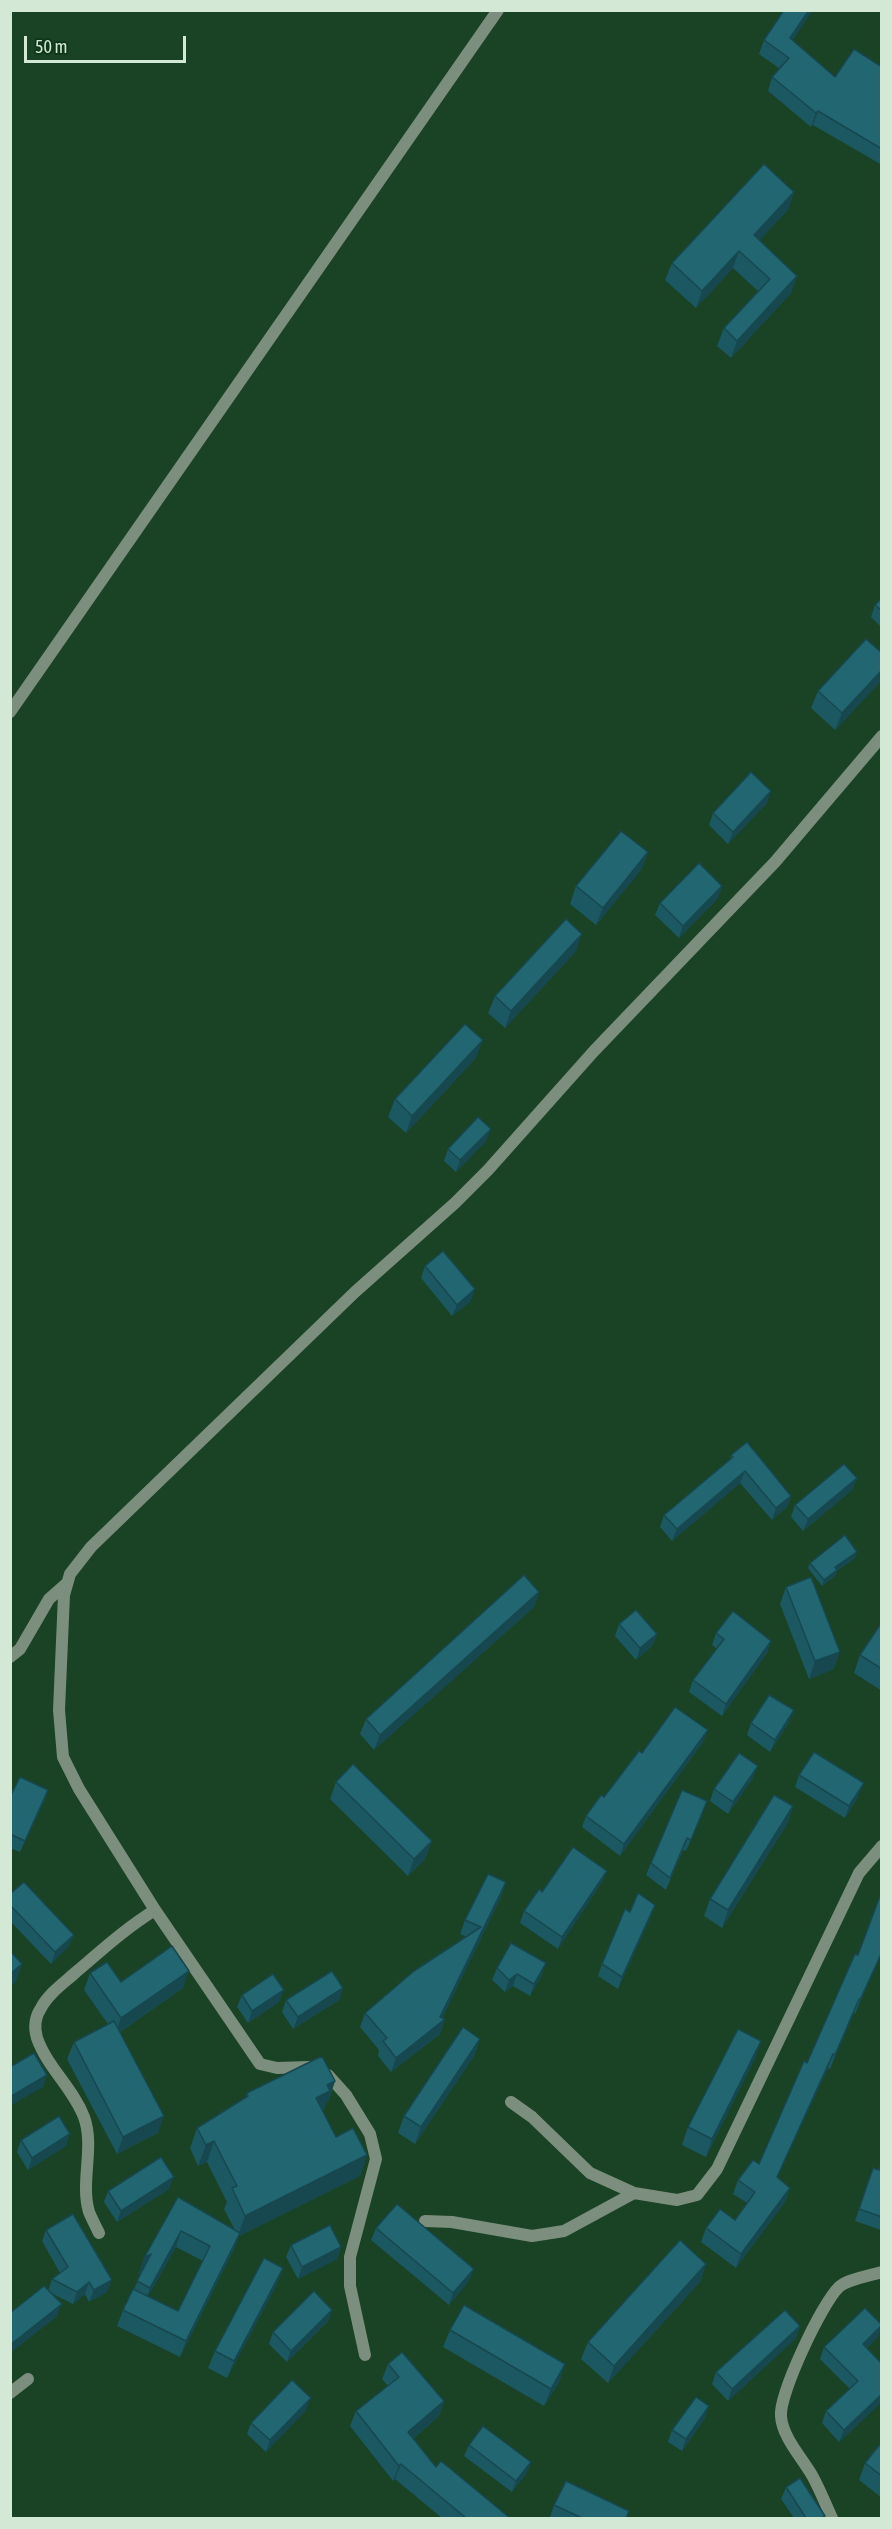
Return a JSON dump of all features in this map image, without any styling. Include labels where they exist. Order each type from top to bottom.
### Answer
[{"type":"street","points":[[10,712],[498,10]]},
{"type":"street","points":[[365,2355],[350,2286],[350,2256],[376,2159],[370,2134],[346,2095],[328,2075],[309,2067],[277,2068],[260,2064],[155,1910],[79,1789],[63,1757],[59,1710],[64,1595],[67,1583],[70,1574],[92,1547],[355,1292],[455,1203],[488,1170],[594,1052],[775,862],[882,736]]},
{"type":"street","points":[[10,1657],[20,1649],[49,1599],[67,1583]]},
{"type":"street","points":[[511,2102],[532,2118],[590,2173],[634,2193],[677,2200],[697,2195],[717,2169],[859,1873],[882,1846]]},
{"type":"street","points":[[99,2233],[89,2211],[88,2135],[84,2117],[74,2094],[59,2077],[38,2041],[34,2029],[42,2004],[59,1987],[130,1925],[155,1910]]},
{"type":"street","points":[[425,2221],[452,2222],[532,2236],[564,2231],[634,2193]]},
{"type":"street","points":[[832,2518],[814,2479],[786,2432],[781,2416],[786,2392],[813,2328],[830,2297],[841,2285],[882,2272]]},
{"type":"street","points":[[10,2393],[28,2379]]},
{"type":"building","points":[[784,10],[809,10],[790,38],[835,77],[854,49],[882,67],[882,149],[818,111],[816,113],[772,77],[789,58],[764,40]]},
{"type":"building","points":[[764,164],[794,192],[754,235],[797,276],[737,341],[724,328],[770,279],[739,251],[702,291],[672,263]]},
{"type":"building","points":[[882,598],[882,611],[875,605]]},
{"type":"building","points":[[866,639],[882,653],[882,670],[842,713],[818,691]]},
{"type":"building","points":[[751,772],[771,791],[733,832],[713,813]]},
{"type":"building","points":[[621,831],[648,852],[603,908],[576,886]]},
{"type":"building","points":[[699,863],[722,886],[683,926],[660,903]]},
{"type":"building","points":[[566,919],[582,934],[511,1011],[495,996]]},
{"type":"building","points":[[465,1024],[483,1040],[412,1116],[395,1099]]},
{"type":"building","points":[[478,1117],[491,1129],[460,1160],[448,1149]]},
{"type":"building","points":[[443,1251],[475,1289],[457,1305],[425,1266]]},
{"type":"building","points":[[747,1442],[791,1496],[776,1508],[745,1471],[677,1529],[664,1515],[733,1457],[731,1455]]},
{"type":"building","points":[[844,1464],[857,1478],[808,1519],[795,1505]]},
{"type":"building","points":[[845,1535],[857,1552],[835,1567],[837,1570],[824,1580],[810,1563]]},
{"type":"building","points":[[524,1575],[539,1592],[380,1735],[366,1719]]},
{"type":"building","points":[[811,1577],[840,1652],[815,1661],[786,1587]]},
{"type":"building","points":[[636,1610],[657,1634],[640,1648],[619,1624]]},
{"type":"building","points":[[733,1611],[771,1641],[726,1704],[693,1680],[724,1639],[716,1633]]},
{"type":"building","points":[[882,1622],[882,1669],[860,1655]]},
{"type":"building","points":[[769,1695],[794,1710],[775,1740],[751,1723]]},
{"type":"building","points":[[675,1707],[708,1730],[624,1844],[586,1816],[601,1795],[604,1797],[639,1751],[642,1753]]},
{"type":"building","points":[[814,1752],[864,1783],[849,1806],[799,1775]]},
{"type":"building","points":[[739,1753],[758,1766],[733,1802],[714,1789]]},
{"type":"building","points":[[353,1764],[432,1841],[414,1859],[336,1782]]},
{"type":"building","points":[[20,1777],[48,1790],[25,1841],[10,1834],[10,1797]]},
{"type":"building","points":[[682,1790],[707,1801],[691,1840],[687,1838],[670,1878],[651,1863]]},
{"type":"building","points":[[774,1795],[793,1806],[728,1910],[710,1899]]},
{"type":"building","points":[[573,1847],[607,1871],[562,1937],[524,1911],[539,1889],[542,1892]]},
{"type":"building","points":[[488,1874],[506,1882],[440,2017],[445,2019],[396,2058],[383,2041],[387,2038],[365,2013],[414,1971],[481,1927],[465,1920]]},
{"type":"building","points":[[24,1882],[74,1935],[55,1952],[10,1905],[10,1894]]},
{"type":"building","points":[[638,1893],[655,1905],[622,1977],[602,1964],[625,1909],[630,1912]]},
{"type":"building","points":[[880,1896],[882,1897],[882,1952],[777,2177],[790,2188],[741,2254],[706,2228],[720,2209],[735,2220],[755,2192],[738,2180],[753,2160],[759,2164],[804,2061],[807,2063],[855,1954],[858,1955]]},
{"type":"building","points":[[511,1943],[546,1963],[534,1984],[517,1974],[509,1980],[497,1968]]},
{"type":"building","points":[[172,1946],[189,1971],[121,2018],[90,1973],[107,1962],[121,1982]]},
{"type":"building","points":[[10,1951],[22,1964],[10,1974]]},
{"type":"building","points":[[332,1971],[343,1988],[298,2017],[286,2000]]},
{"type":"building","points":[[273,1974],[284,1990],[252,2011],[242,1995]]},
{"type":"building","points":[[114,2021],[164,2116],[123,2137],[74,2042]]},
{"type":"building","points":[[463,2027],[480,2039],[421,2127],[404,2116]]},
{"type":"building","points":[[738,2029],[761,2041],[712,2139],[688,2127]]},
{"type":"building","points":[[34,2053],[47,2075],[10,2097],[10,2067]]},
{"type":"building","points":[[320,2057],[323,2058],[335,2081],[327,2085],[330,2091],[316,2098],[336,2137],[353,2128],[367,2155],[245,2216],[232,2188],[237,2186],[214,2141],[206,2145],[197,2128],[248,2096],[247,2093]]},
{"type":"building","points":[[59,2116],[70,2134],[32,2158],[21,2140]]},
{"type":"building","points":[[161,2157],[174,2177],[121,2211],[108,2191]]},
{"type":"building","points":[[882,2161],[882,2217],[859,2209],[873,2168],[879,2170]]},
{"type":"building","points":[[178,2197],[240,2233],[186,2341],[123,2310],[133,2289],[178,2311],[210,2246],[181,2231],[150,2288],[137,2281],[151,2254],[144,2258]]},
{"type":"building","points":[[397,2204],[474,2269],[453,2293],[376,2228]]},
{"type":"building","points":[[73,2214],[112,2280],[94,2290],[89,2282],[77,2292],[52,2279],[68,2267],[46,2230]]},
{"type":"building","points":[[330,2225],[341,2247],[302,2267],[291,2245]]},
{"type":"building","points":[[680,2240],[706,2264],[614,2366],[588,2342]]},
{"type":"building","points":[[264,2258],[283,2268],[234,2361],[215,2351]]},
{"type":"building","points":[[44,2286],[62,2304],[10,2345],[10,2313]]},
{"type":"building","points":[[314,2291],[332,2310],[291,2351],[273,2332]]},
{"type":"building","points":[[464,2305],[565,2364],[551,2389],[450,2330]]},
{"type":"building","points":[[865,2308],[882,2325],[863,2344],[882,2364],[882,2394],[844,2430],[826,2411],[858,2381],[824,2347]]},
{"type":"building","points":[[785,2310],[800,2326],[732,2389],[716,2372]]},
{"type":"building","points":[[402,2352],[444,2401],[408,2432],[436,2467],[441,2461],[510,2518],[466,2518],[401,2464],[399,2466],[356,2411],[399,2377],[388,2364]]},
{"type":"building","points":[[292,2380],[311,2398],[270,2440],[251,2423]]},
{"type":"building","points":[[696,2397],[709,2406],[686,2439],[672,2430]]},
{"type":"building","points":[[483,2426],[531,2462],[516,2481],[469,2445]]},
{"type":"building","points":[[882,2442],[882,2476],[865,2463]]},
{"type":"building","points":[[800,2478],[825,2516],[806,2518],[786,2487]]},
{"type":"building","points":[[566,2481],[629,2511],[626,2518],[582,2518],[554,2505]]}]
